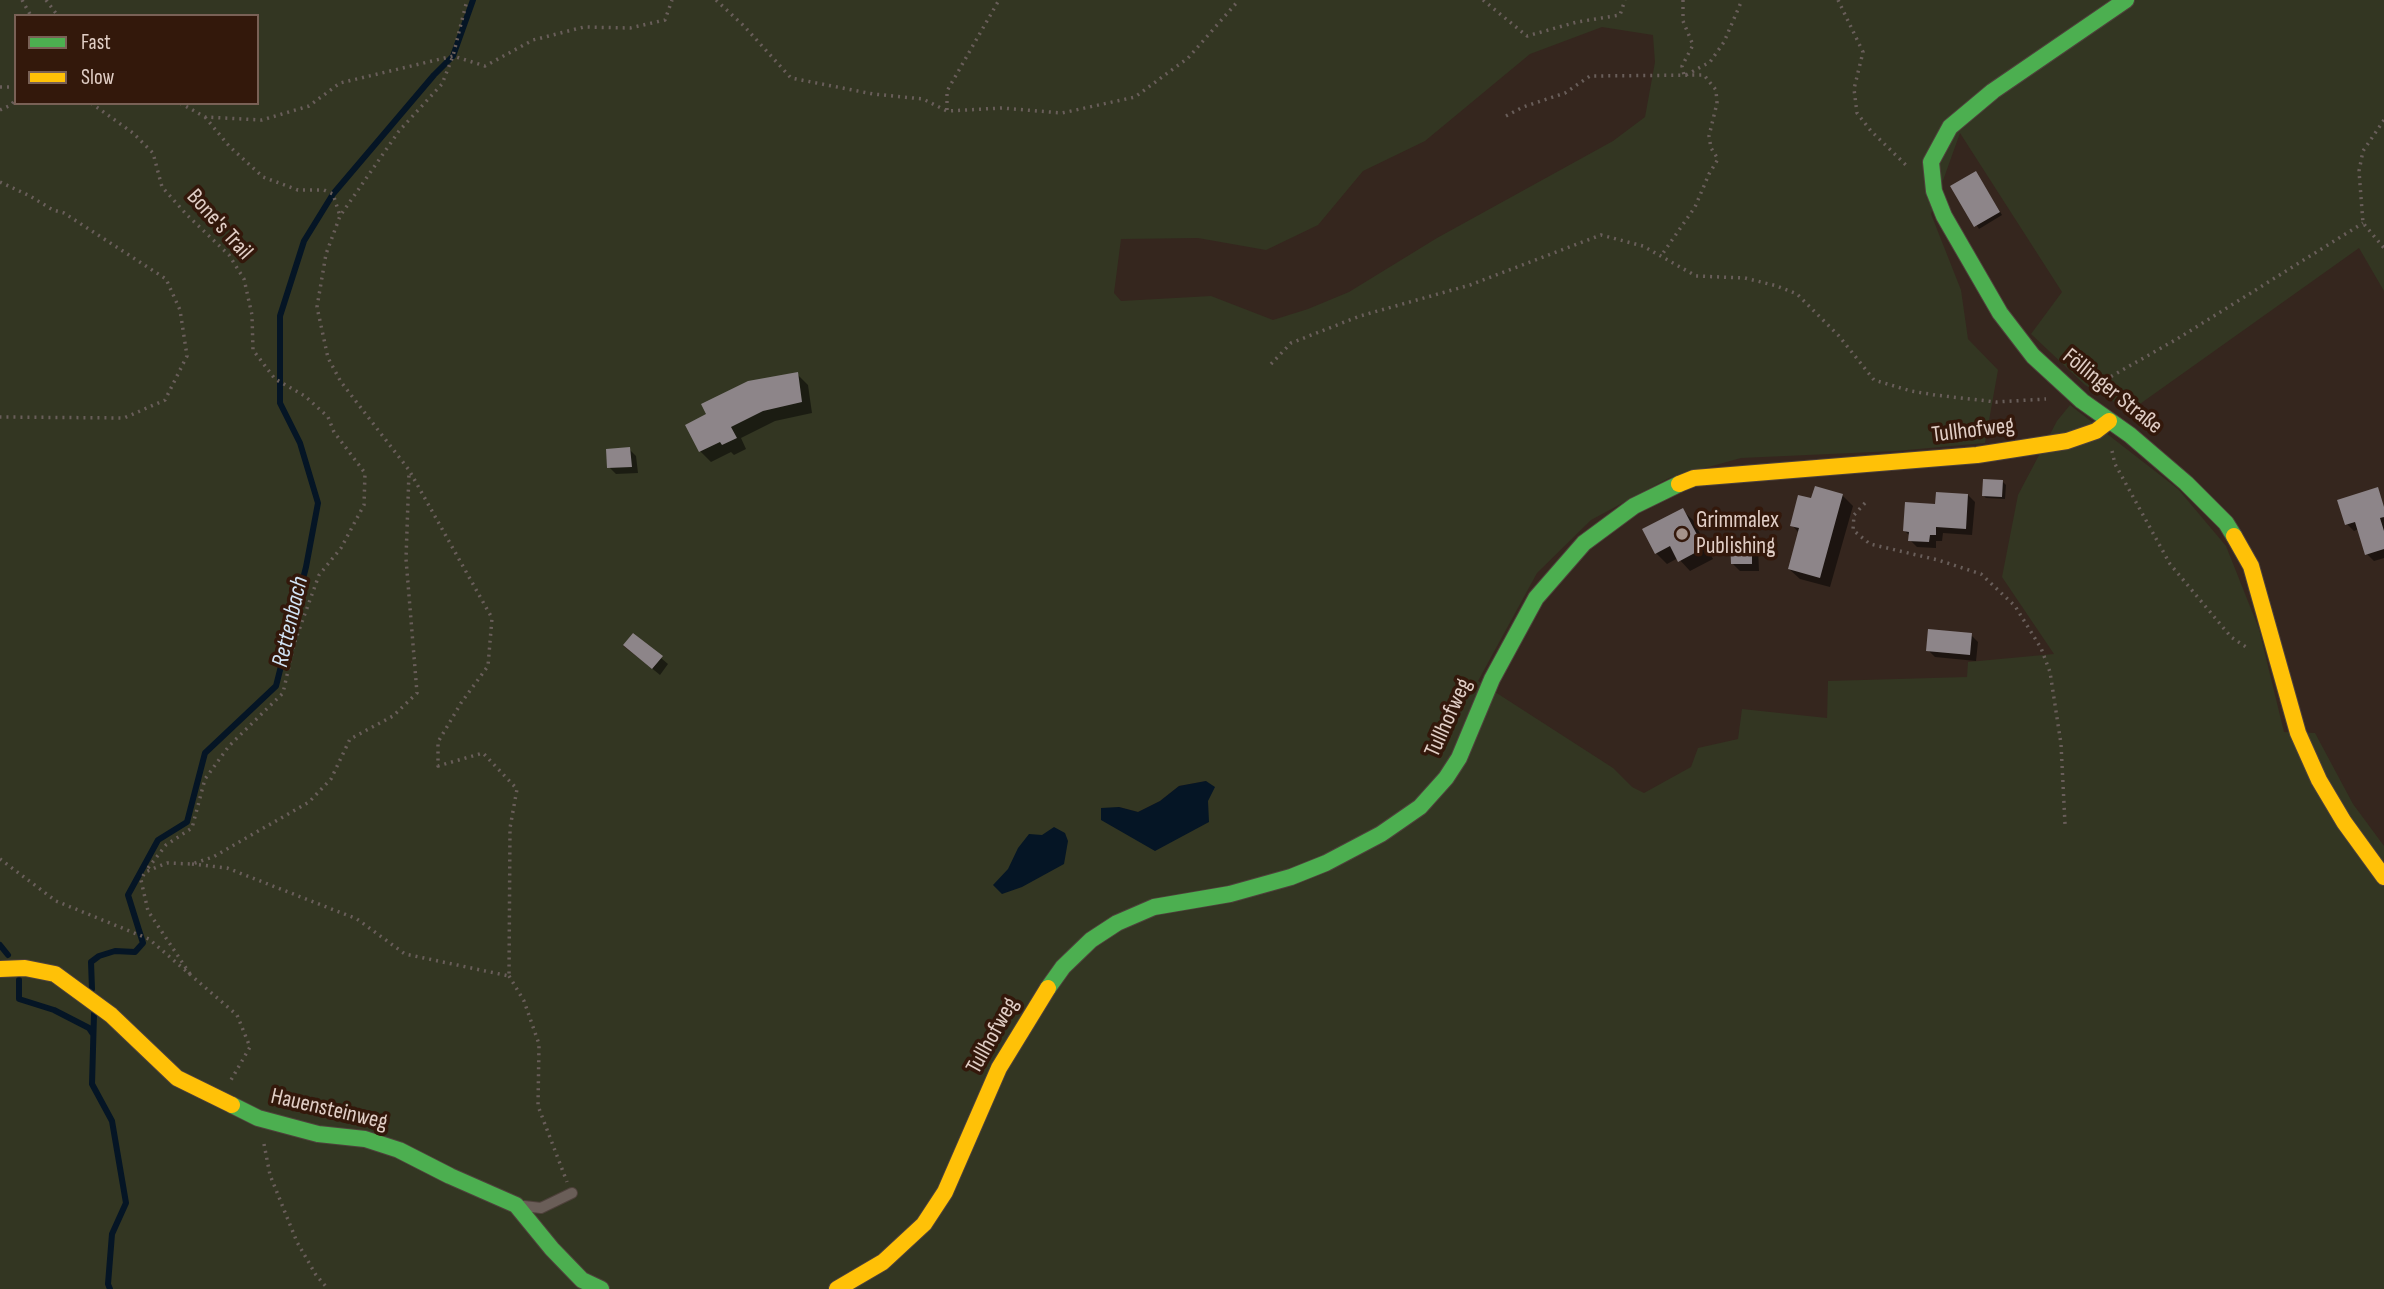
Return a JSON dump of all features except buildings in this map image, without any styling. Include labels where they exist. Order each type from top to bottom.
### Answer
[{"type":"street","name":"Föllinger Straße","points":[[2126,0],[1993,91],[1950,127],[1931,162],[1934,191],[1944,216],[2000,313],[2033,356],[2079,399],[2186,483],[2226,523],[2251,566],[2298,733],[2319,780],[2344,822],[2384,877]]},
{"type":"street","name":"Tullhofweg","points":[[837,1289],[883,1262],[925,1224],[946,1192],[999,1068],[1063,967],[1091,940],[1154,907],[1230,894],[1291,877],[1326,863],[1381,834],[1420,807],[1446,778],[1459,758],[1492,679],[1536,598],[1584,543],[1633,506],[1670,486],[1694,478],[1977,456],[2067,441],[2095,431],[2109,421]]},
{"type":"street","name":"Hauensteinweg","points":[[0,969],[25,968],[55,974],[111,1015],[177,1078],[258,1118],[318,1134],[365,1139],[400,1150],[516,1205],[582,1280],[601,1289]]},
{"type":"lane","name":"Hauensteinweg","points":[[516,1205],[541,1208],[572,1193]]},
{"type":"path","points":[[467,0],[453,56],[442,85],[400,131],[340,216],[326,254],[317,307],[328,358],[341,382],[409,470],[492,618],[488,666],[461,703],[438,742],[438,766],[483,753],[517,789],[510,828],[509,976],[524,1001],[539,1044],[538,1106],[572,1193]]},
{"type":"path","points":[[205,117],[262,120],[309,106],[340,83],[453,56],[485,66],[533,40],[584,27],[630,28],[665,20],[672,0]]},
{"type":"path","points":[[716,0],[744,26],[790,78],[923,99],[947,111],[1002,108],[1062,113],[1135,97],[1188,58],[1239,0]]},
{"type":"path","points":[[947,111],[947,91],[999,0]]},
{"type":"path","points":[[1483,0],[1527,36],[1577,22],[1620,15],[1625,0]]},
{"type":"path","points":[[1683,0],[1683,21],[1693,45],[1682,66],[1684,75]]},
{"type":"path","points":[[1684,75],[1710,62],[1724,42],[1742,0]]},
{"type":"path","points":[[1838,0],[1863,52],[1854,89],[1857,113],[1871,131],[1934,191]]},
{"type":"path","points":[[1506,116],[1523,107],[1565,93],[1590,76],[1704,75],[1716,90],[1717,103],[1709,136],[1711,148],[1718,159],[1695,207],[1661,256]]},
{"type":"path","name":"Bone's Trail","points":[[94,105],[133,133],[153,153],[162,187],[229,255],[244,279],[252,315],[253,350],[275,379],[305,396],[328,417],[334,432],[366,472],[364,505],[341,548],[318,575],[294,644],[283,693],[229,746],[205,779],[192,828],[166,845],[145,872]]},
{"type":"path","points":[[184,105],[205,117],[229,146],[263,177],[298,190],[324,190],[333,194],[340,216]]},
{"type":"path","points":[[2384,120],[2363,151],[2359,171],[2363,223],[2384,248]]},
{"type":"path","points":[[0,182],[30,196],[53,211],[64,213],[166,279],[180,310],[187,356],[165,400],[124,418],[0,417]]},
{"type":"path","points":[[1271,364],[1291,343],[1360,316],[1470,285],[1601,234],[1643,246],[1696,276],[1745,278],[1797,294],[1839,336],[1874,380],[1923,393],[1996,402],[2079,399],[2110,377],[2177,339],[2363,223]]},
{"type":"path","points":[[2109,421],[2110,447],[2115,464],[2170,564],[2231,637],[2250,649]]},
{"type":"path","points":[[192,864],[237,845],[309,802],[331,779],[350,739],[393,716],[417,693],[406,559],[409,470]]},
{"type":"path","points":[[1865,503],[1854,515],[1853,530],[1870,544],[1938,560],[1981,574],[2015,606],[2035,638],[2050,672],[2061,744],[2065,824]]},
{"type":"path","points":[[0,859],[56,901],[149,939],[237,1015],[250,1047],[241,1066],[218,1099]]},
{"type":"path","points":[[190,974],[148,911],[141,880],[145,872],[167,863],[227,868],[357,919],[405,954],[509,976]]},
{"type":"path","points":[[258,1118],[270,1175],[297,1242],[316,1275],[328,1289]]},
{"type":"green space","points":[[0,0],[2384,0],[2384,291],[2359,248],[2130,411],[2085,385],[2031,334],[2062,292],[1960,133],[1931,214],[1961,290],[1968,339],[1998,370],[1985,443],[1896,451],[1741,458],[1669,478],[1591,520],[1537,573],[1478,681],[1613,768],[1632,787],[1644,793],[1691,767],[1698,748],[1738,739],[1742,709],[1827,718],[1828,681],[1967,677],[1968,662],[2054,654],[2002,577],[2018,495],[2057,421],[2070,405],[2178,489],[2226,546],[2259,629],[2284,732],[2315,733],[2353,804],[2384,846],[2384,1289],[0,1289]],"holes":[[[1602,27],[1653,35],[1655,62],[1645,117],[1613,141],[1437,238],[1349,292],[1273,320],[1211,296],[1121,301],[1114,293],[1121,239],[1198,238],[1266,250],[1318,225],[1363,171],[1425,141],[1530,54]],[[633,633],[662,656],[653,669],[623,646]],[[1206,781],[1208,801],[1101,820],[1119,807],[1138,812],[1160,801],[1179,786]]]},
{"type":"water","points":[[1206,781],[1215,787],[1208,801],[1209,822],[1155,851],[1101,820],[1101,808],[1119,807],[1138,812],[1160,801],[1179,786]]},
{"type":"water","points":[[1054,827],[1065,833],[1068,841],[1064,864],[1022,887],[1002,894],[993,885],[1008,869],[1018,848],[1029,834],[1042,835]]},
{"type":"waterway","name":"Rettenbach","points":[[92,989],[91,962],[99,956],[115,951],[135,952],[143,943],[128,895],[158,840],[187,822],[205,753],[276,686],[306,567],[318,503],[300,443],[280,403],[280,316],[304,241],[333,194],[453,56],[473,0]]},
{"type":"waterway","points":[[0,945],[8,955]]},
{"type":"waterway","points":[[19,980],[19,999],[54,1010],[89,1028],[93,1034]]},
{"type":"waterway","name":"Rettenbach","points":[[94,1014],[92,1084],[112,1121],[126,1203],[112,1234],[108,1284],[110,1289]]},
{"type":"traffic: fast","points":[[2126,0],[1993,91],[1950,127],[1931,162],[1934,191],[1944,216],[2000,313],[2033,356],[2082,401],[2130,435],[2186,483],[2226,523],[2234,536]]},
{"type":"traffic: fast","points":[[1048,988],[1063,967],[1091,940],[1117,923],[1154,907],[1230,894],[1291,877],[1326,863],[1381,834],[1420,807],[1446,778],[1459,758],[1492,679],[1536,598],[1584,543],[1634,506],[1679,484]]},
{"type":"traffic: fast","points":[[232,1105],[258,1118],[318,1134],[365,1139],[399,1150],[516,1205],[582,1280],[601,1289]]},
{"type":"traffic: slow","points":[[1679,484],[1694,478],[1977,455],[2067,441],[2096,431],[2109,421]]},
{"type":"traffic: slow","points":[[2234,536],[2251,566],[2298,733],[2319,780],[2344,822],[2384,877]]},
{"type":"traffic: slow","points":[[0,969],[25,968],[55,974],[111,1015],[177,1078],[232,1105]]},
{"type":"traffic: slow","points":[[837,1289],[883,1262],[924,1224],[945,1192],[999,1068],[1048,988]]},
{"type":"place","name":"Grimmalex Publishing","points":[[1682,534]]}]
